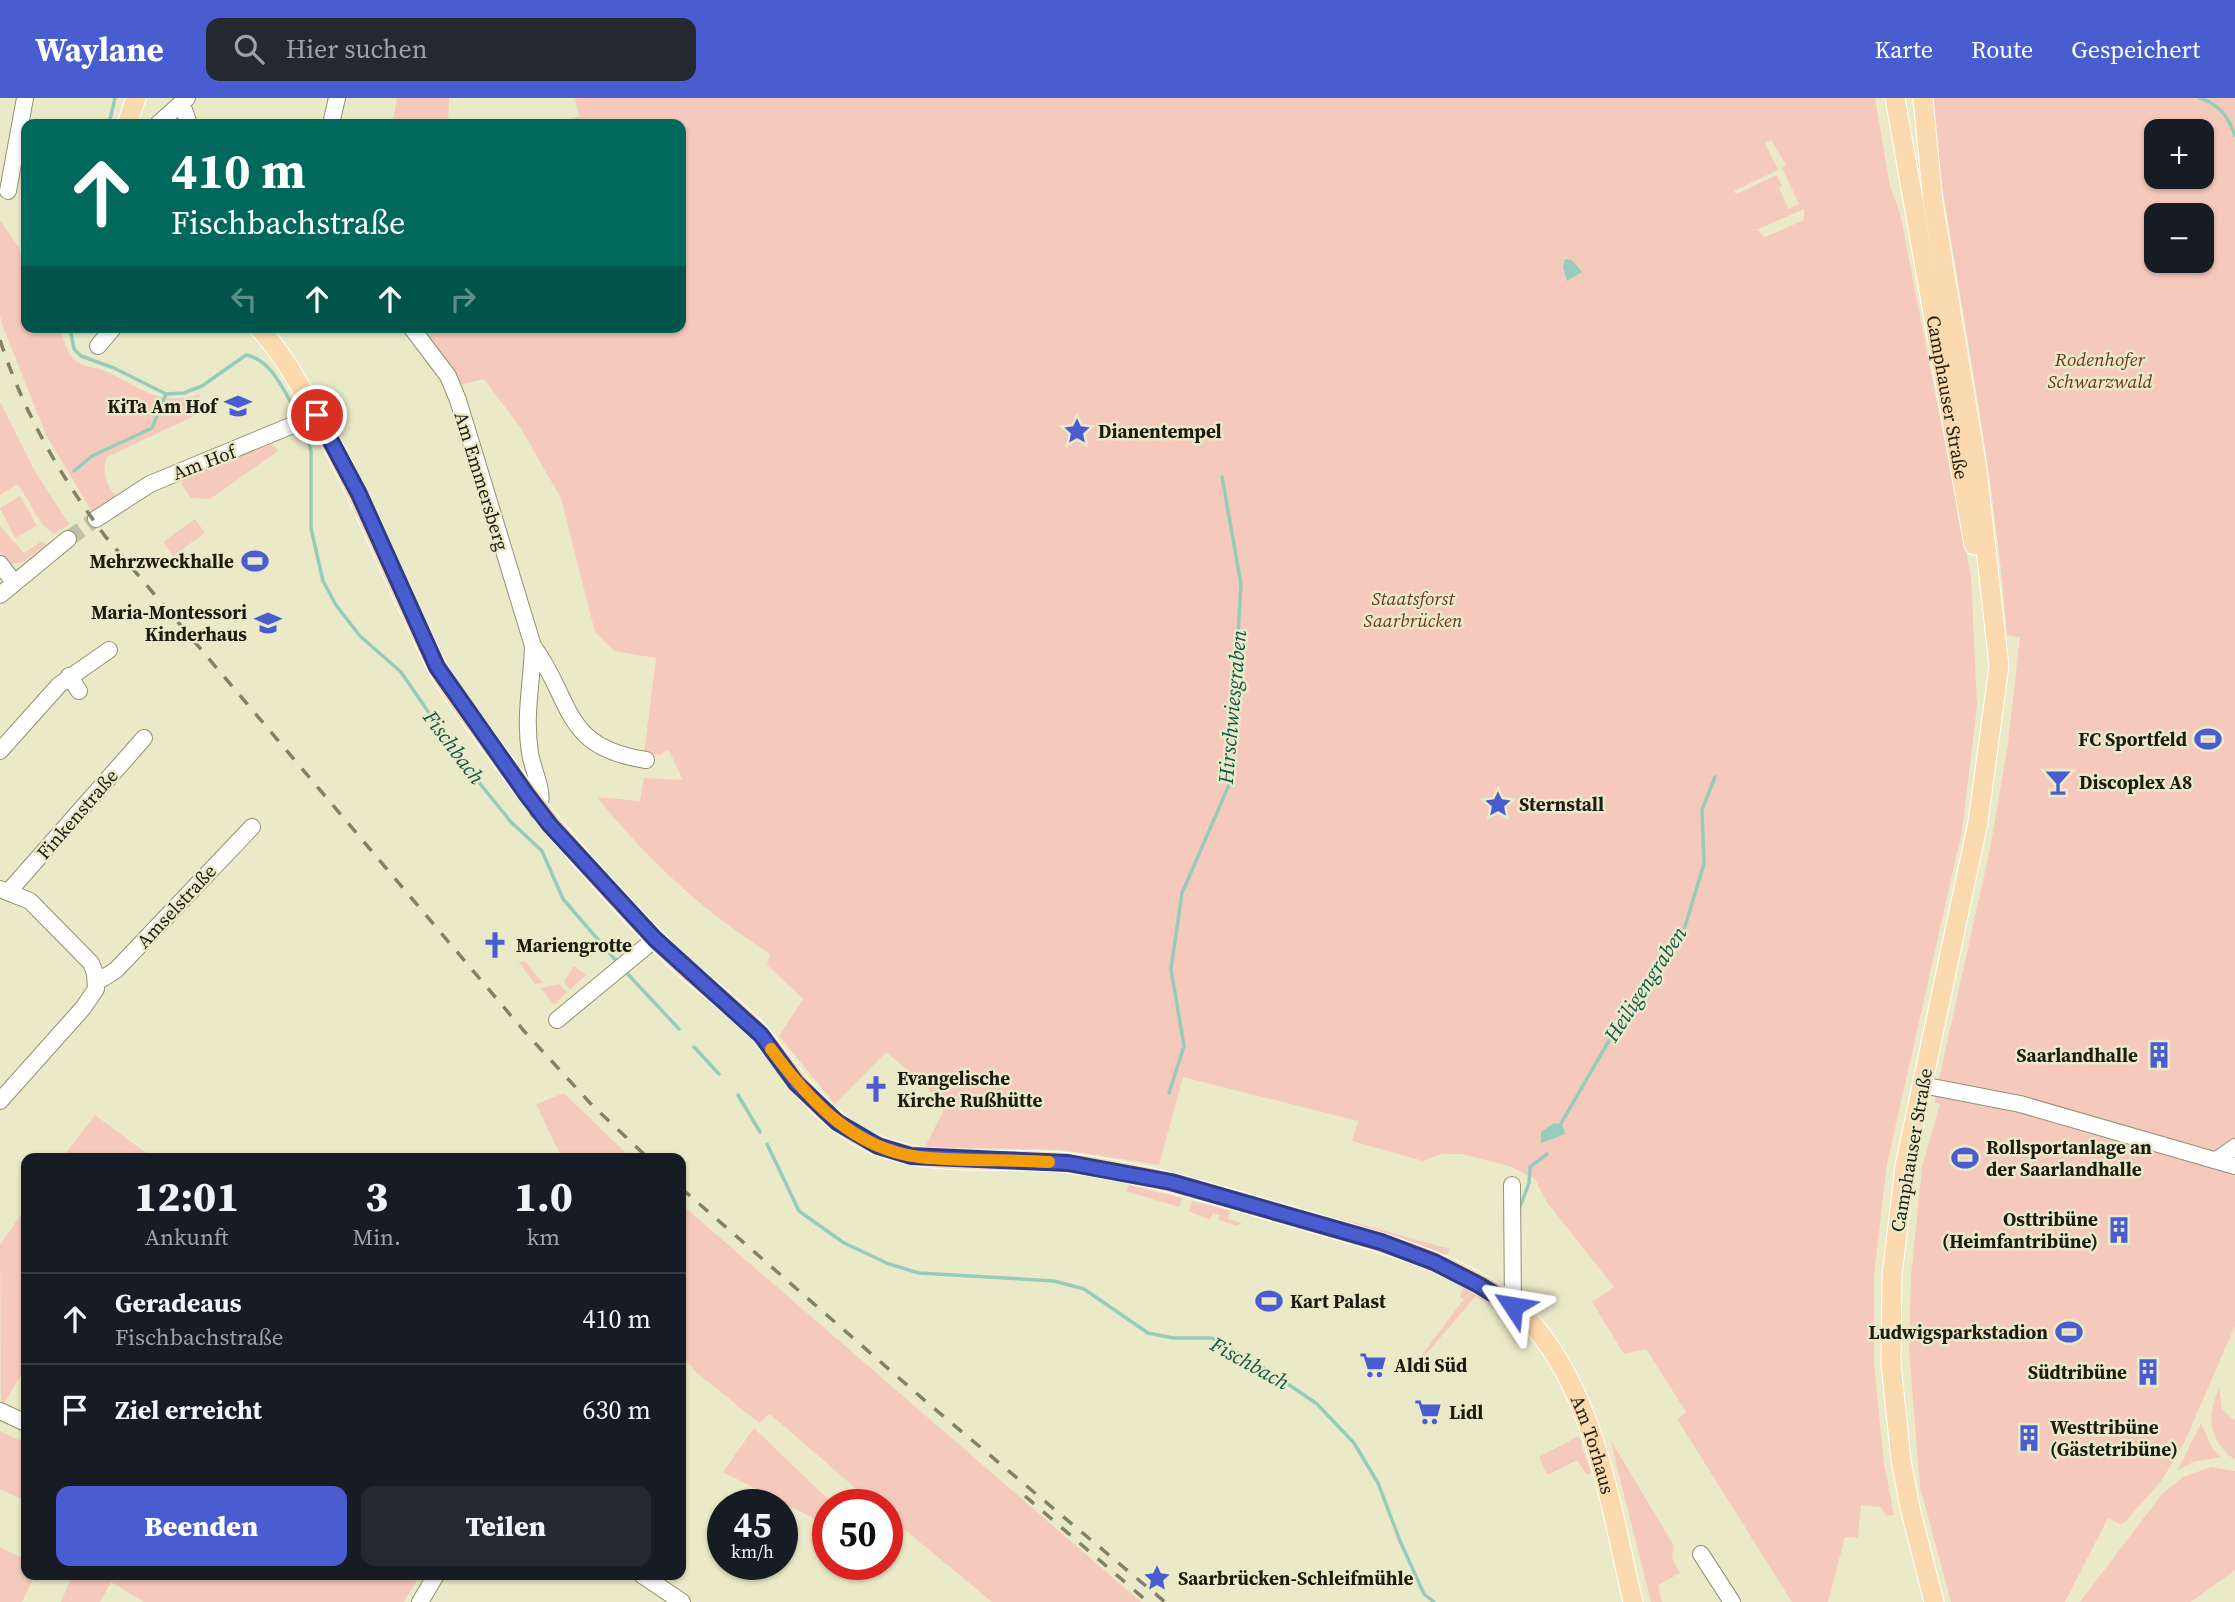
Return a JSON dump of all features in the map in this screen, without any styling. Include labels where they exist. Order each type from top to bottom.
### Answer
[{"type":"main road","points":[[129,119],[136,98]]},
{"type":"main road","name":"Camphauser Straße","points":[[1895,98],[1958,444],[1981,588],[1992,699]]},
{"type":"main road","name":"Camphauser Straße","points":[[1923,98],[1933,202],[1959,345],[1989,560],[1998,666],[1978,822],[1905,1166],[1892,1276],[1891,1351],[1901,1460],[1913,1521],[1934,1602]]},
{"type":"main road","name":"Am Torhaus","points":[[263,333],[290,368],[306,421],[359,494],[437,667],[538,811],[655,939],[761,1035],[796,1083],[837,1122],[878,1146],[911,1156],[1068,1163],[1171,1182],[1381,1242],[1434,1262],[1479,1285],[1513,1306],[1545,1340],[1589,1426],[1633,1602]]},
{"type":"street","points":[[21,119],[25,98]]},
{"type":"street","points":[[332,119],[337,98]]},
{"type":"street","points":[[169,119],[187,111]]},
{"type":"street","points":[[8,191],[21,120]]},
{"type":"street","points":[[98,346],[109,333]]},
{"type":"street","name":"Am Emmersberg","points":[[416,333],[448,376],[458,400],[533,646],[550,671],[564,708],[584,732],[611,754],[646,760]]},
{"type":"street","name":"Am Hof","points":[[96,519],[150,484],[306,421]]},
{"type":"street","points":[[0,595],[13,581],[68,539]]},
{"type":"street","points":[[0,564],[13,581]]},
{"type":"street","name":"Am Emmersberg","points":[[533,646],[526,720],[530,757],[542,800],[538,811]]},
{"type":"street","points":[[0,751],[69,676],[109,650]]},
{"type":"street","points":[[69,676],[79,691]]},
{"type":"street","name":"Finkenstraße","points":[[5,889],[144,738]]},
{"type":"street","name":"Amselstraße","points":[[97,982],[116,970],[251,827]]},
{"type":"street","points":[[0,1101],[83,1009],[93,996],[97,982],[91,963],[30,901],[5,889]]},
{"type":"street","points":[[557,1020],[655,939]]},
{"type":"street","points":[[1922,1084],[2020,1104],[2235,1166]]},
{"type":"street","points":[[2218,1159],[2235,1147]]},
{"type":"street","points":[[1513,1185],[1513,1306]]},
{"type":"street","points":[[0,1411],[21,1421]]},
{"type":"street","points":[[1702,1554],[1732,1602]]},
{"type":"street","points":[[420,1602],[433,1580]]},
{"type":"street","points":[[648,1580],[674,1600]]},
{"type":"green space","points":[[397,98],[449,98],[448,119],[393,119]]},
{"type":"green space","name":"Staatsforst Saarbrücken","points":[[575,98],[1875,98],[1890,186],[1900,213],[1971,577],[1977,706],[1962,831],[1887,1164],[1874,1275],[1874,1366],[1884,1463],[1894,1515],[1886,1516],[1881,1507],[1861,1505],[1858,1538],[1845,1537],[1828,1602],[1792,1602],[1677,1419],[1686,1412],[1646,1349],[1624,1354],[1592,1302],[1614,1287],[1546,1201],[1535,1179],[1509,1166],[1462,1154],[1442,1154],[1423,1161],[1352,1141],[1358,1121],[1183,1077],[1159,1165],[1063,1150],[925,1147],[945,1108],[923,1083],[886,1052],[835,1104],[779,1036],[803,999],[767,965],[770,954],[722,920],[677,883],[635,842],[597,797],[640,801],[644,778],[683,780],[668,749],[660,755],[644,753],[656,658],[614,651],[595,632],[561,498],[520,427],[484,379],[460,385],[448,363],[424,333],[686,333],[686,119],[571,119],[579,116]],"holes":[[[1771,140],[1786,165],[1782,168],[1799,204],[1788,209],[1777,175],[1736,194],[1734,191],[1778,170],[1765,143]],[[1804,209],[1804,220],[1765,237],[1756,230]]]},
{"type":"green space","name":"Rodenhofer Schwarzwald","points":[[1929,98],[2235,98],[2235,1326],[2184,1443],[2162,1480],[2125,1522],[2120,1524],[2108,1518],[2065,1602],[1951,1602],[1920,1487],[1909,1349],[1911,1276],[1922,1167],[1940,1104],[1934,1102],[1990,849],[2008,744],[2020,637],[2007,635],[1983,433]]},
{"type":"green space","points":[[0,220],[19,248],[21,333],[60,333],[74,360],[100,369],[159,397],[172,399],[201,394],[190,408],[194,416],[107,457],[106,478],[116,497],[94,515],[46,435],[0,316]]},
{"type":"green space","points":[[0,401],[35,471],[69,524],[54,534],[42,524],[18,484],[0,495]]},
{"type":"green space","points":[[272,444],[278,451],[210,499],[191,498],[181,484],[185,477]]},
{"type":"green space","points":[[20,496],[37,526],[15,538],[0,508]]},
{"type":"green space","points":[[195,519],[205,533],[173,556],[163,542]]},
{"type":"green space","points":[[0,526],[24,553],[42,541],[46,545],[23,562],[12,564],[0,552]]},
{"type":"green space","points":[[509,949],[519,962],[525,961],[543,983],[535,984]]},
{"type":"green space","points":[[574,966],[586,975],[570,990],[564,981]]},
{"type":"green space","points":[[559,984],[567,992],[554,1005],[541,988]]},
{"type":"green space","points":[[564,1093],[626,1153],[560,1153],[536,1104]]},
{"type":"green space","points":[[95,1115],[146,1153],[66,1153]]},
{"type":"green space","points":[[1129,1185],[1182,1198],[1179,1207],[1126,1191]]},
{"type":"green space","points":[[1192,1201],[1230,1211],[1228,1219],[1242,1223],[1236,1226],[1218,1219],[1220,1215],[1213,1213],[1210,1220],[1188,1211]]},
{"type":"green space","points":[[686,1208],[1141,1602],[992,1602],[903,1528],[903,1489],[857,1489],[770,1414],[759,1423],[697,1373],[686,1361]]},
{"type":"green space","points":[[21,1214],[21,1375],[1,1408],[0,1245]]},
{"type":"green space","points":[[1331,1216],[1450,1249],[1446,1256]]},
{"type":"green space","points":[[1463,1287],[1512,1316],[1518,1323],[1515,1325],[1476,1296],[1422,1359],[1420,1357],[1464,1299],[1460,1297]]},
{"type":"green space","points":[[2219,1388],[2222,1409],[2235,1421],[2235,1460],[2219,1444],[2212,1427],[2212,1409]]},
{"type":"green space","points":[[2201,1423],[2212,1448],[2221,1457],[2193,1462],[2177,1471]]},
{"type":"green space","points":[[754,1428],[817,1489],[812,1489],[812,1518],[798,1511],[798,1489],[756,1489],[723,1472]]},
{"type":"green space","points":[[0,1431],[21,1441],[21,1499],[0,1489]]},
{"type":"green space","points":[[1579,1436],[1591,1473],[1587,1475],[1577,1460],[1547,1475],[1539,1457]]},
{"type":"green space","points":[[1610,1439],[1674,1546],[1672,1558],[1680,1573],[1658,1585],[1662,1602],[1651,1602]]},
{"type":"green space","points":[[2211,1467],[2235,1471],[2235,1570],[2191,1602],[2080,1602],[2162,1494],[2183,1477]]},
{"type":"green space","points":[[0,1547],[21,1558],[21,1580],[33,1580],[22,1602],[0,1602]]},
{"type":"green space","points":[[70,1580],[417,1580],[404,1602],[144,1602],[111,1582],[100,1602],[61,1602]]},
{"type":"water","points":[[1565,259],[1572,260],[1582,272],[1567,281],[1563,267]]},
{"type":"water","points":[[1554,1123],[1562,1124],[1565,1134],[1541,1143],[1541,1132]]},
{"type":"waterway","name":"Fischbach","points":[[110,119],[115,98]]},
{"type":"waterway","points":[[2200,98],[2222,112],[2235,136]]},
{"type":"waterway","name":"Fischbach","points":[[71,333],[74,349],[81,356],[114,368],[166,394],[184,393],[202,386],[246,355],[255,358],[271,371],[298,415]]},
{"type":"waterway","points":[[74,471],[92,456],[152,428],[166,394]]},
{"type":"waterway","name":"Fischbach","points":[[306,433],[311,451],[311,528],[323,581],[336,605],[360,636],[401,672],[464,764],[511,822],[542,851],[563,899],[619,964]]},
{"type":"waterway","name":"Hirschwiesgraben","points":[[1169,1093],[1184,1046],[1171,969],[1182,893],[1229,785],[1241,584],[1222,477]]},
{"type":"waterway","name":"Heiligengraben","points":[[1559,1127],[1629,1006],[1683,933],[1704,864],[1702,810],[1715,777]]},
{"type":"waterway","name":"Fischbach","points":[[624,970],[679,1029]]},
{"type":"waterway","name":"Fischbach","points":[[694,1047],[719,1074]]},
{"type":"waterway","name":"Fischbach","points":[[738,1095],[760,1132]]},
{"type":"waterway","name":"Fischbach","points":[[767,1144],[799,1211],[844,1243],[889,1264],[919,1273],[1054,1281],[1084,1289],[1148,1333],[1173,1338],[1212,1338],[1266,1369],[1317,1404],[1354,1443],[1378,1483],[1424,1594],[1434,1602]]},
{"type":"waterway","name":"Heiligengraben","points":[[1520,1207],[1529,1183],[1530,1167],[1547,1154]]},
{"type":"tunnel","points":[[68,539],[96,519]]},
{"type":"railway","points":[[0,340],[20,392],[44,442],[105,536],[524,1031],[591,1104],[643,1153]]},
{"type":"railway","points":[[686,1192],[930,1405],[1165,1602]]},
{"type":"railway","points":[[1025,1496],[1148,1602]]},
{"type":"slow traffic","points":[[771,1049],[804,1093],[837,1122],[878,1146],[921,1157],[1049,1162]]},
{"type":"place","name":"KiTa Am Hof","points":[[238,406]]},
{"type":"place","name":"Dianentempel","points":[[1077,431]]},
{"type":"place","name":"Mehrzweckhalle","points":[[255,561]]},
{"type":"place","name":"Maria-Montessori Kinderhaus","points":[[268,623]]},
{"type":"place","name":"FC Sportfeld","points":[[2208,739]]},
{"type":"place","name":"Discoplex A8","points":[[2058,782]]},
{"type":"place","name":"Sternstall","points":[[1498,804]]},
{"type":"place","name":"Mariengrotte","points":[[495,945]]},
{"type":"place","name":"Saarlandhalle","points":[[2159,1055]]},
{"type":"place","name":"Evangelische Kirche Rußhütte","points":[[876,1089]]},
{"type":"place","name":"Rollsportanlage an der Saarlandhalle","points":[[1965,1158]]},
{"type":"place","name":"Osttribüne (Heimfantribüne)","points":[[2119,1230]]},
{"type":"place","name":"Kart Palast","points":[[1269,1301]]},
{"type":"place","name":"Ludwigsparkstadion","points":[[2069,1332]]},
{"type":"place","name":"Aldi Süd","points":[[1373,1365]]},
{"type":"place","name":"Südtribüne","points":[[2148,1372]]},
{"type":"place","name":"Lidl","points":[[1428,1412]]},
{"type":"place","name":"Westtribüne (Gästetribüne)","points":[[2029,1438]]},
{"type":"place","name":"Saarbrücken-Schleifmühle","points":[[1157,1578]]},
{"type":"route","points":[[317,415],[359,494],[437,667],[527,795],[550,825],[655,939],[761,1035],[804,1093],[837,1122],[878,1146],[911,1156],[1068,1163],[1171,1182],[1381,1242],[1434,1262],[1513,1306]]}]
